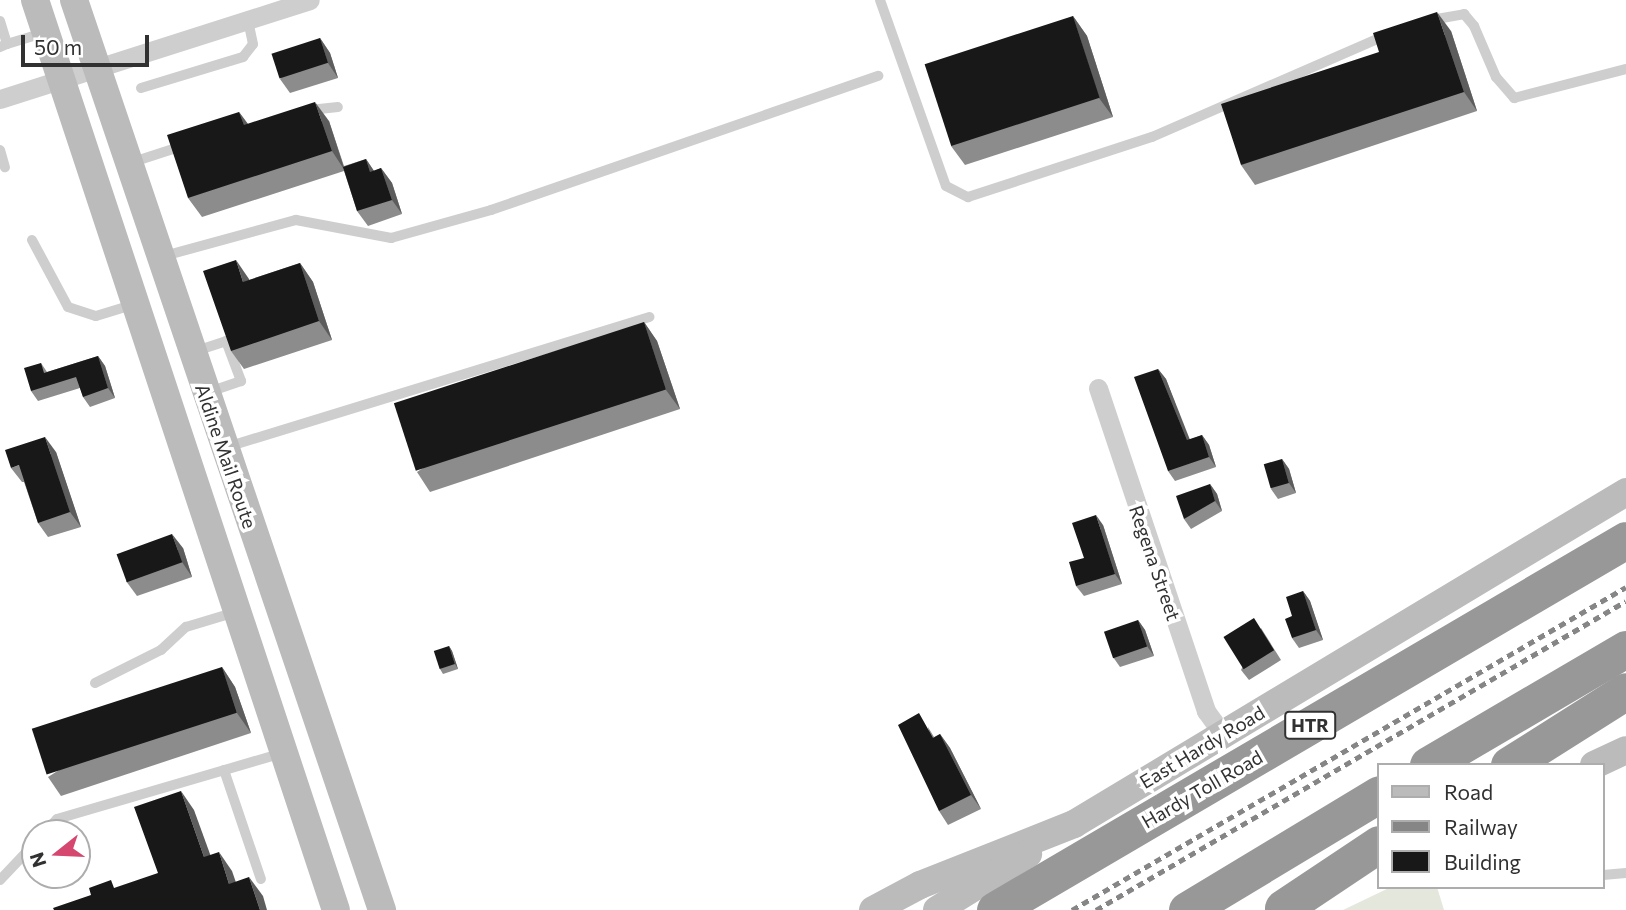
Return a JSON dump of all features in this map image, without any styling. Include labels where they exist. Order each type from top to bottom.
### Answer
[{"type":"highway","name":"Hardy Toll Road","points":[[995,910],[1626,540]]},
{"type":"highway","points":[[1431,763],[1626,649]]},
{"type":"highway","points":[[1512,763],[1626,691]]},
{"type":"highway","points":[[1187,910],[1378,795]]},
{"type":"highway","points":[[1281,909],[1378,845]]},
{"type":"main road","name":"Aldine Mail Route","points":[[35,0],[336,910]]},
{"type":"main road","name":"Aldine Mail Route","points":[[74,0],[223,448],[382,910]]},
{"type":"main road","points":[[186,459],[223,448]]},
{"type":"main road","name":"East Hardy Road","points":[[873,910],[920,885],[1074,824],[1626,492]]},
{"type":"main road","points":[[282,752],[324,737]]},
{"type":"main road","points":[[1598,763],[1626,750]]},
{"type":"main road","points":[[937,910],[1074,824]]},
{"type":"main road","points":[[1281,909],[1378,863]]},
{"type":"street","points":[[0,99],[310,0]]},
{"type":"street","name":"Regena Street","points":[[1098,388],[1206,711],[1222,733]]},
{"type":"lane","points":[[880,0],[946,186],[968,197],[1152,137],[1398,31]]},
{"type":"lane","points":[[1424,22],[1464,14],[1474,26],[1496,77],[1514,98],[1626,69]]},
{"type":"lane","points":[[0,21],[4,46],[46,32]]},
{"type":"lane","points":[[141,88],[243,57],[253,44],[248,21]]},
{"type":"lane","points":[[160,257],[296,220],[391,238],[491,210],[879,76]]},
{"type":"lane","points":[[299,112],[338,107]]},
{"type":"lane","points":[[129,164],[202,139]]},
{"type":"lane","points":[[0,150],[5,167]]},
{"type":"lane","points":[[32,240],[68,307],[96,316],[135,304]]},
{"type":"lane","points":[[223,448],[649,317]]},
{"type":"lane","points":[[192,352],[226,341],[241,381],[205,393]]},
{"type":"lane","points":[[95,683],[161,649],[186,627],[236,612]]},
{"type":"lane","points":[[57,819],[282,752]]},
{"type":"lane","points":[[224,770],[261,879]]},
{"type":"lane","points":[[0,880],[21,858]]},
{"type":"lane","points":[[1605,875],[1626,873]]},
{"type":"shaded area","points":[[1387,889],[1438,889],[1444,910],[1343,910]]},
{"type":"building","points":[[1437,12],[1464,92],[1241,165],[1221,104],[1379,52],[1373,33]]},
{"type":"building","points":[[1073,16],[1100,98],[951,146],[925,64]]},
{"type":"building","points":[[320,38],[328,63],[280,78],[271,54]]},
{"type":"building","points":[[315,102],[332,151],[188,198],[167,135],[239,112],[244,125]]},
{"type":"building","points":[[366,159],[370,172],[381,168],[392,200],[357,211],[343,167]]},
{"type":"building","points":[[236,260],[243,282],[300,263],[319,321],[231,351],[203,271]]},
{"type":"building","points":[[644,322],[666,390],[416,471],[394,403]]},
{"type":"building","points":[[98,356],[108,388],[83,397],[76,377],[31,391],[24,368],[41,363],[44,373]]},
{"type":"building","points":[[1158,369],[1187,440],[1202,435],[1209,457],[1168,471],[1134,377]]},
{"type":"building","points":[[45,437],[70,512],[38,523],[19,465],[11,468],[5,450]]},
{"type":"building","points":[[1282,459],[1289,483],[1271,488],[1264,464]]},
{"type":"building","points":[[1210,484],[1215,501],[1184,519],[1176,496]]},
{"type":"building","points":[[1096,515],[1115,574],[1076,586],[1069,562],[1084,558],[1072,523]]},
{"type":"building","points":[[172,534],[182,562],[127,582],[117,554]]},
{"type":"building","points":[[1303,591],[1316,630],[1292,638],[1285,619],[1292,616],[1286,597]]},
{"type":"building","points":[[1254,618],[1274,650],[1244,669],[1223,637]]},
{"type":"building","points":[[1138,620],[1147,646],[1113,658],[1104,632]]},
{"type":"building","points":[[449,646],[455,664],[440,669],[434,651]]},
{"type":"building","points":[[222,667],[237,713],[47,774],[32,729]]},
{"type":"building","points":[[919,713],[933,738],[940,734],[971,795],[939,811],[898,725]]},
{"type":"building","points":[[181,791],[204,857],[219,852],[229,884],[249,877],[260,910],[54,910],[53,908],[91,895],[91,887],[111,880],[114,888],[158,873],[134,807]]},
{"type":"railway","points":[[1072,910],[1626,587]]},
{"type":"railway","points":[[1096,910],[1626,601]]}]
